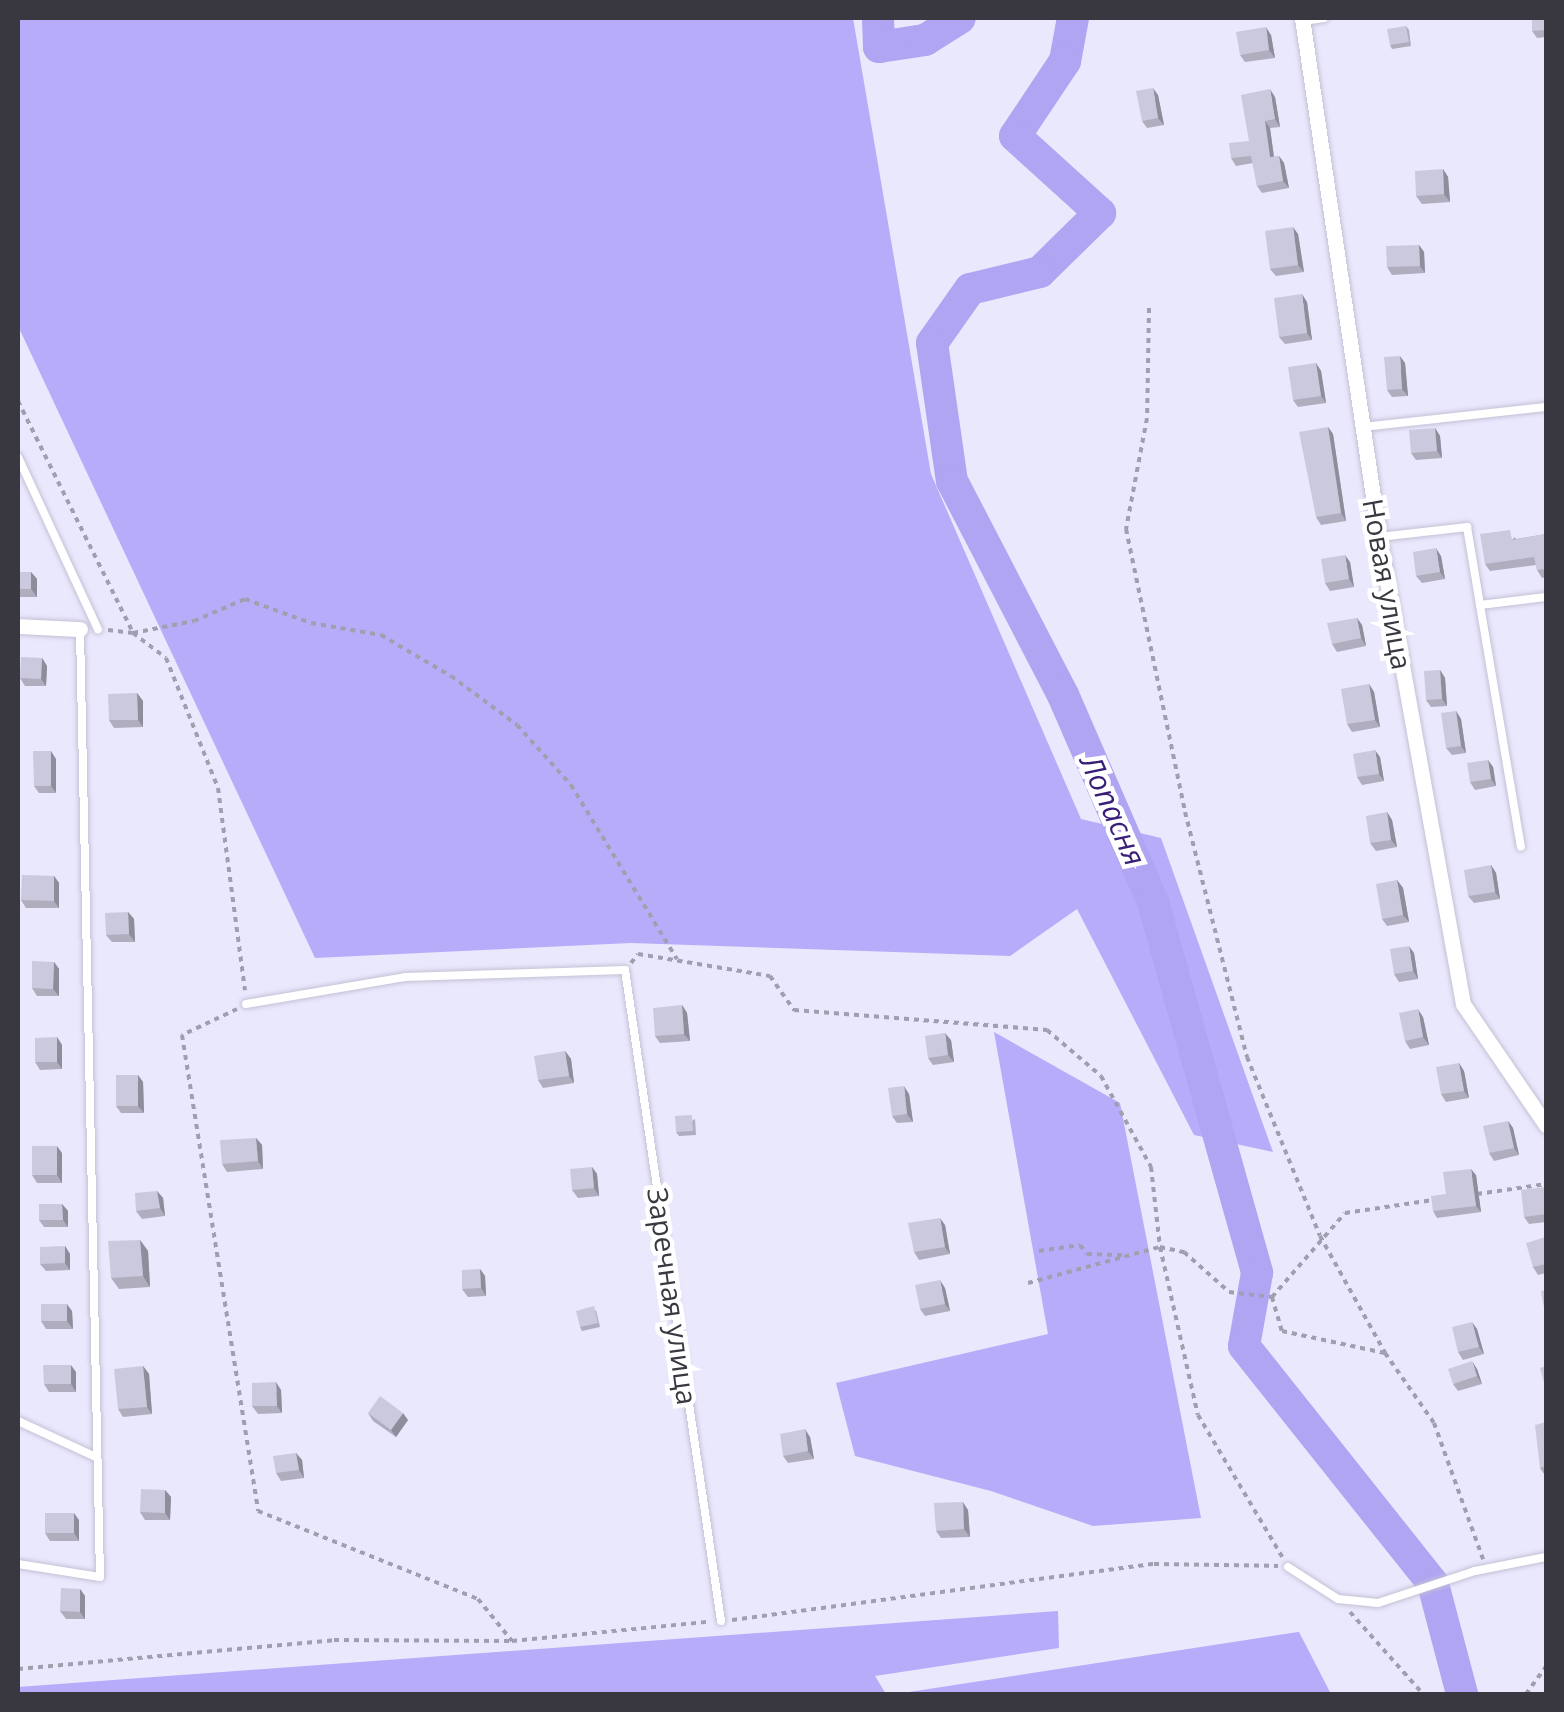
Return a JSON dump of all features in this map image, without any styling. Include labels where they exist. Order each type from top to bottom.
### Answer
[{"type":"street","name":"Новая улица","points":[[1302,19],[1378,537],[1464,1004],[1546,1125]]},
{"type":"street","points":[[18,626],[80,629]]},
{"type":"lane","points":[[1302,19],[1324,18]]},
{"type":"lane","points":[[1362,428],[1546,407]]},
{"type":"lane","points":[[18,457],[98,630]]},
{"type":"lane","points":[[1378,537],[1467,528],[1522,847]]},
{"type":"lane","points":[[1480,605],[1546,598]]},
{"type":"lane","points":[[18,1564],[100,1577],[80,629]]},
{"type":"lane","points":[[246,1004],[405,976],[624,970]]},
{"type":"lane","name":"Заречная улица","points":[[624,970],[721,1621]]},
{"type":"lane","points":[[18,1421],[96,1457]]},
{"type":"lane","points":[[1288,1566],[1338,1599],[1378,1603],[1475,1570],[1546,1556]]},
{"type":"path","points":[[1150,308],[1147,418],[1126,529],[1185,812],[1247,1057],[1320,1236],[1385,1353],[1434,1423],[1486,1568]]},
{"type":"path","points":[[18,402],[133,633],[166,658],[218,788],[246,1004],[182,1035],[258,1510],[478,1600],[512,1641]]},
{"type":"path","points":[[98,630],[133,633],[194,621],[245,599],[312,623],[381,635],[451,676],[517,726],[570,785],[678,960]]},
{"type":"path","points":[[624,970],[638,954],[770,976],[794,1010],[1047,1030],[1102,1076],[1152,1167],[1160,1247],[1198,1415],[1288,1566]]},
{"type":"path","points":[[1473,1194],[1546,1184]]},
{"type":"path","points":[[1272,1297],[1320,1236],[1344,1213],[1436,1200]]},
{"type":"path","points":[[1039,1250],[1080,1245],[1087,1254],[1129,1256]]},
{"type":"path","points":[[1028,1284],[1160,1247],[1184,1252],[1229,1292],[1272,1297]]},
{"type":"path","points":[[1272,1297],[1282,1331],[1385,1353]]},
{"type":"path","points":[[18,1670],[334,1640],[512,1641],[721,1621],[1154,1564],[1288,1566]]},
{"type":"path","points":[[1338,1599],[1424,1694]]},
{"type":"path","points":[[1523,1694],[1546,1666]]},
{"type":"shaded area","points":[[18,18],[853,18],[931,474],[1081,819],[1161,838],[1273,1152],[1194,1135],[1077,909],[1010,956],[631,943],[315,958],[18,326]]},
{"type":"shaded area","points":[[994,1032],[1120,1103],[1201,1518],[1093,1526],[991,1491],[855,1456],[836,1383],[1048,1334]]},
{"type":"shaded area","points":[[1058,1611],[1059,1648],[875,1676],[886,1694],[18,1694],[18,1687]]},
{"type":"shaded area","points":[[1298,1632],[1331,1694],[896,1694]]},
{"type":"building","points":[[1532,18],[1546,18],[1546,30],[1532,31]]},
{"type":"building","points":[[1406,26],[1409,42],[1390,45],[1387,29]]},
{"type":"building","points":[[1266,27],[1269,50],[1240,55],[1236,32]]},
{"type":"building","points":[[1153,88],[1158,118],[1142,121],[1136,91]]},
{"type":"building","points":[[1270,89],[1275,119],[1265,121],[1270,157],[1279,156],[1283,181],[1257,186],[1251,156],[1231,158],[1229,143],[1249,141],[1241,95]]},
{"type":"building","points":[[1443,169],[1444,194],[1416,196],[1415,171]]},
{"type":"building","points":[[1293,227],[1298,265],[1270,269],[1265,231]]},
{"type":"building","points":[[1419,245],[1420,266],[1387,267],[1386,246]]},
{"type":"building","points":[[1302,294],[1307,333],[1279,337],[1274,298]]},
{"type":"building","points":[[1400,356],[1402,389],[1387,390],[1384,357]]},
{"type":"building","points":[[1316,363],[1321,396],[1293,400],[1288,367]]},
{"type":"building","points":[[1328,427],[1341,513],[1316,517],[1299,432]]},
{"type":"building","points":[[1435,428],[1437,451],[1411,453],[1409,430]]},
{"type":"building","points":[[1510,530],[1512,540],[1546,534],[1546,569],[1537,570],[1534,557],[1485,564],[1480,534]]},
{"type":"building","points":[[1436,548],[1440,572],[1416,576],[1413,552]]},
{"type":"building","points":[[1345,555],[1349,579],[1325,583],[1321,559]]},
{"type":"building","points":[[18,572],[31,572],[31,589],[18,589]]},
{"type":"building","points":[[1357,618],[1361,638],[1332,644],[1327,623]]},
{"type":"building","points":[[21,657],[42,658],[41,679],[20,678]]},
{"type":"building","points":[[1440,670],[1442,699],[1426,700],[1424,671]]},
{"type":"building","points":[[1369,684],[1375,720],[1347,724],[1341,689]]},
{"type":"building","points":[[137,693],[138,720],[109,720],[108,694]]},
{"type":"building","points":[[1456,711],[1461,746],[1446,748],[1441,713]]},
{"type":"building","points":[[1375,750],[1379,774],[1357,777],[1353,754]]},
{"type":"building","points":[[33,751],[51,751],[51,786],[34,786]]},
{"type":"building","points":[[1488,760],[1491,779],[1470,782],[1467,763]]},
{"type":"building","points":[[1387,812],[1391,840],[1370,843],[1366,816]]},
{"type":"building","points":[[1491,865],[1495,892],[1468,896],[1464,870]]},
{"type":"building","points":[[22,875],[54,876],[54,901],[21,900]]},
{"type":"building","points":[[1397,880],[1403,915],[1382,919],[1376,884]]},
{"type":"building","points":[[128,912],[129,934],[106,935],[105,913]]},
{"type":"building","points":[[1409,946],[1413,971],[1394,974],[1390,949]]},
{"type":"building","points":[[32,961],[54,962],[53,989],[32,988]]},
{"type":"building","points":[[682,1005],[684,1034],[655,1036],[653,1008]]},
{"type":"building","points":[[1418,1009],[1423,1037],[1405,1041],[1399,1013]]},
{"type":"building","points":[[945,1033],[948,1055],[928,1058],[925,1036]]},
{"type":"building","points":[[57,1037],[57,1062],[35,1062],[35,1038]]},
{"type":"building","points":[[565,1051],[569,1076],[538,1080],[534,1056]]},
{"type":"building","points":[[1459,1063],[1464,1091],[1441,1094],[1436,1067]]},
{"type":"building","points":[[116,1075],[138,1075],[138,1106],[116,1106]]},
{"type":"building","points":[[904,1086],[907,1114],[892,1116],[888,1088]]},
{"type":"building","points":[[692,1115],[693,1131],[676,1132],[675,1116]]},
{"type":"building","points":[[1508,1121],[1514,1148],[1489,1153],[1483,1126]]},
{"type":"building","points":[[256,1138],[258,1161],[222,1164],[220,1140]]},
{"type":"building","points":[[32,1146],[57,1146],[57,1175],[32,1175]]},
{"type":"building","points":[[592,1167],[594,1188],[572,1190],[570,1169]]},
{"type":"building","points":[[1471,1169],[1476,1206],[1433,1211],[1431,1196],[1446,1194],[1443,1172]]},
{"type":"building","points":[[1546,1187],[1546,1214],[1524,1217],[1521,1190]]},
{"type":"building","points":[[157,1191],[160,1208],[136,1211],[135,1193]]},
{"type":"building","points":[[39,1204],[62,1204],[63,1220],[39,1220]]},
{"type":"building","points":[[940,1218],[945,1247],[914,1252],[908,1223]]},
{"type":"building","points":[[1546,1237],[1546,1264],[1533,1267],[1526,1243]]},
{"type":"building","points":[[140,1240],[143,1276],[111,1278],[108,1241]]},
{"type":"building","points":[[65,1246],[65,1263],[40,1264],[40,1247]]},
{"type":"building","points":[[480,1269],[481,1288],[462,1289],[462,1270]]},
{"type":"building","points":[[940,1280],[945,1304],[920,1309],[915,1285]]},
{"type":"building","points":[[1546,1290],[1546,1319],[1541,1291]]},
{"type":"building","points":[[41,1304],[67,1304],[67,1321],[41,1321]]},
{"type":"building","points":[[594,1306],[598,1323],[580,1327],[576,1311]]},
{"type":"building","points":[[1472,1322],[1479,1347],[1458,1352],[1452,1327]]},
{"type":"building","points":[[1472,1361],[1477,1376],[1453,1384],[1448,1369]]},
{"type":"building","points":[[43,1365],[71,1365],[71,1384],[44,1384]]},
{"type":"building","points":[[143,1366],[147,1407],[118,1409],[114,1369]]},
{"type":"building","points":[[1546,1366],[1546,1386],[1545,1386],[1540,1368]]},
{"type":"building","points":[[276,1382],[277,1406],[252,1406],[252,1383]]},
{"type":"building","points":[[380,1396],[403,1413],[391,1430],[368,1413]]},
{"type":"building","points":[[1546,1422],[1546,1466],[1540,1468],[1535,1425]]},
{"type":"building","points":[[805,1429],[808,1451],[783,1456],[780,1434]]},
{"type":"building","points":[[296,1453],[299,1470],[276,1473],[273,1456]]},
{"type":"building","points":[[141,1489],[165,1490],[165,1513],[140,1512]]},
{"type":"building","points":[[963,1502],[964,1529],[936,1531],[934,1503]]},
{"type":"building","points":[[45,1513],[74,1513],[74,1533],[45,1533]]},
{"type":"building","points":[[61,1588],[80,1589],[80,1612],[60,1611]]},
{"type":"waterway","name":"Лопасня","points":[[878,18],[879,47],[925,40],[960,18]]},
{"type":"waterway","name":"Лопасня","points":[[1073,18],[1065,61],[1015,136],[1100,213],[1040,272],[970,289],[932,343],[952,481],[1063,695],[1153,902],[1257,1273],[1244,1346],[1433,1584],[1462,1694]]}]
